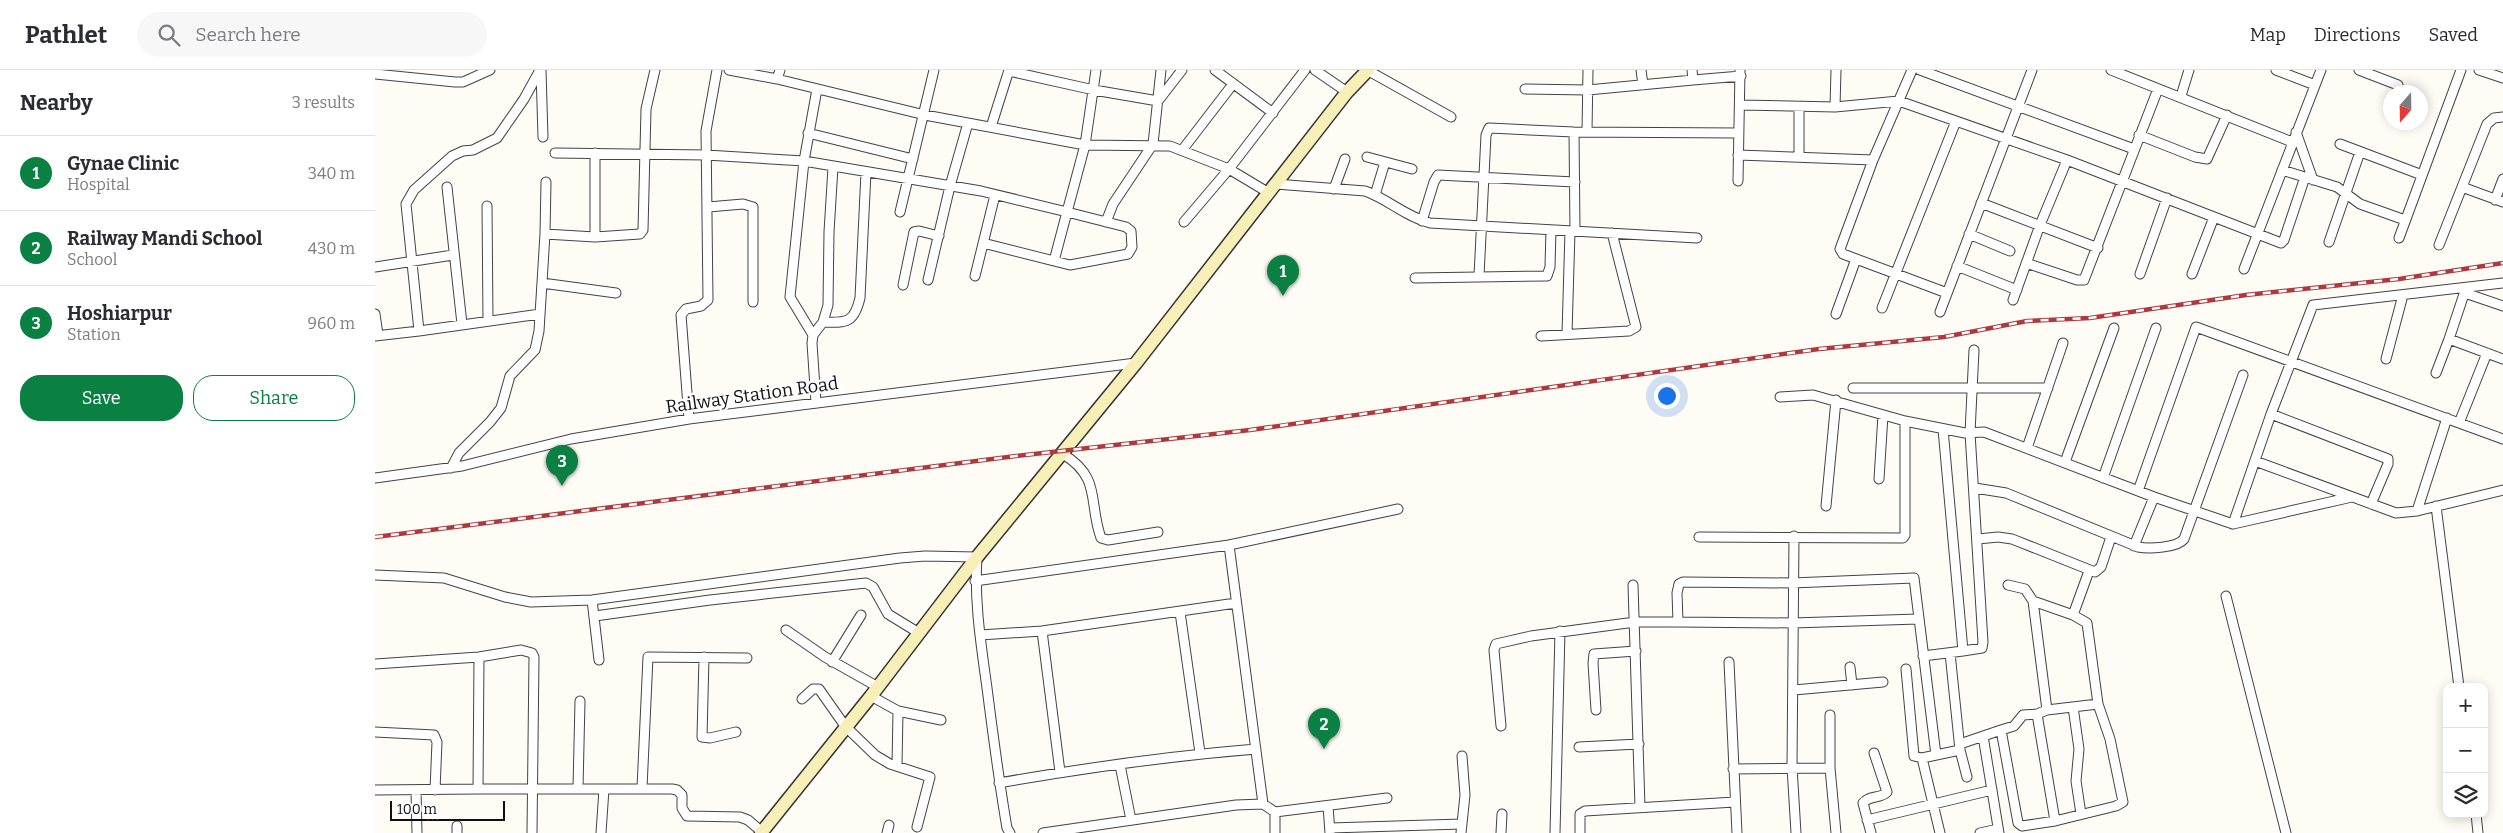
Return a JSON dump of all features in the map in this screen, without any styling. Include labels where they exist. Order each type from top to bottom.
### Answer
[{"type":"main road","points":[[761,832],[845,726],[875,692],[977,558],[1136,363],[1347,92],[1368,70]]},
{"type":"street","points":[[375,74],[392,72],[463,82],[490,70]]},
{"type":"street","points":[[541,70],[543,137]]},
{"type":"street","points":[[419,331],[406,204],[411,194],[452,156],[463,151],[473,150],[497,138],[541,70]]},
{"type":"street","points":[[545,234],[595,237],[640,234],[643,230],[647,102],[655,70]]},
{"type":"street","points":[[689,419],[681,315],[686,309],[701,306],[708,300],[706,155],[709,110],[717,70]]},
{"type":"street","points":[[729,70],[779,74],[817,89],[925,115],[1085,145],[1153,144],[1183,149],[1272,188],[1355,190],[1375,194],[1422,221],[1697,238]]},
{"type":"street","points":[[900,212],[925,115],[934,70]]},
{"type":"street","points":[[991,127],[1009,70],[1094,90],[1158,101]]},
{"type":"street","points":[[1055,262],[1085,145],[1096,70]]},
{"type":"street","points":[[1106,222],[1113,204],[1153,144],[1161,70]]},
{"type":"street","points":[[1158,101],[1183,70]]},
{"type":"street","points":[[1215,70],[1273,113]]},
{"type":"street","points":[[1184,222],[1229,169],[1305,70]]},
{"type":"street","points":[[1315,70],[1347,92]]},
{"type":"street","points":[[1368,70],[1451,117]]},
{"type":"street","points":[[1587,132],[1589,70]]},
{"type":"street","points":[[1641,70],[1643,85]]},
{"type":"street","points":[[1692,70],[1693,80]]},
{"type":"street","points":[[1835,107],[1836,70]]},
{"type":"street","points":[[1913,70],[1873,160],[1840,249],[1843,254],[1947,293]]},
{"type":"street","points":[[1919,70],[2134,149]]},
{"type":"street","points":[[1940,312],[2032,70]]},
{"type":"street","points":[[2111,70],[2181,96],[2292,142]]},
{"type":"street","points":[[2181,96],[2189,70]]},
{"type":"street","points":[[2276,70],[2315,86]]},
{"type":"street","points":[[2244,269],[2321,70]]},
{"type":"street","points":[[2359,70],[2398,85]]},
{"type":"street","points":[[2399,238],[2461,70]]},
{"type":"street","points":[[2479,70],[2492,72],[2503,78]]},
{"type":"street","points":[[1525,89],[1588,90],[1693,80],[1740,73],[1739,181]]},
{"type":"street","points":[[1183,149],[1233,84]]},
{"type":"street","points":[[813,335],[790,297],[804,161],[817,89]]},
{"type":"street","points":[[2026,263],[2081,281],[2086,276],[2123,183],[2139,135],[2159,89]]},
{"type":"street","points":[[1739,106],[1835,107],[1899,101],[2005,140],[2067,160],[2256,234],[2283,242],[2309,179],[2296,132]]},
{"type":"street","points":[[1799,107],[1799,157]]},
{"type":"street","points":[[2139,135],[2195,157],[2207,159],[2227,115]]},
{"type":"street","points":[[2439,245],[2487,124],[2494,118],[2503,117]]},
{"type":"street","points":[[1882,308],[1957,121]]},
{"type":"street","points":[[928,280],[950,186],[968,123]]},
{"type":"street","points":[[1479,276],[1483,226],[1486,135],[1489,128],[1574,132],[1738,133]]},
{"type":"street","points":[[808,132],[913,159]]},
{"type":"street","points":[[1567,334],[1575,182],[1574,132]]},
{"type":"street","points":[[2340,144],[2422,175]]},
{"type":"street","points":[[2329,242],[2360,152]]},
{"type":"street","points":[[555,153],[706,155],[804,161],[909,178],[995,195],[1106,222],[1131,231],[1131,248],[1128,254],[1070,265],[983,243]]},
{"type":"street","points":[[595,153],[595,237]]},
{"type":"street","points":[[1738,155],[1873,160]]},
{"type":"street","points":[[1367,156],[1412,168]]},
{"type":"street","points":[[1335,189],[1345,159]]},
{"type":"street","points":[[2013,300],[2040,225],[2067,160]]},
{"type":"street","points":[[1375,194],[1385,162]]},
{"type":"street","points":[[816,403],[811,354],[813,335],[823,322],[829,296],[829,232],[833,167]]},
{"type":"street","points":[[2282,170],[2337,187],[2360,204],[2405,220]]},
{"type":"street","points":[[823,322],[846,322],[852,318],[858,307],[866,172]]},
{"type":"street","points":[[1422,221],[1433,182],[1438,175],[1575,182]]},
{"type":"street","points":[[2462,187],[2499,201],[2503,179]]},
{"type":"street","points":[[451,468],[459,453],[490,422],[501,408],[510,376],[535,350],[539,338],[546,182]]},
{"type":"street","points":[[447,187],[462,324]]},
{"type":"street","points":[[975,276],[995,195]]},
{"type":"street","points":[[2140,274],[2167,198]]},
{"type":"street","points":[[1981,203],[2098,248]]},
{"type":"street","points":[[708,207],[743,204],[753,208],[753,302]]},
{"type":"street","points":[[487,206],[489,320]]},
{"type":"street","points":[[2192,274],[2214,217]]},
{"type":"street","points":[[1415,278],[1547,276],[1550,268],[1551,230]]},
{"type":"street","points":[[903,285],[915,232],[919,231],[939,236]]},
{"type":"street","points":[[1541,336],[1629,331],[1636,327],[1612,233]]},
{"type":"street","points":[[1969,234],[2010,250]]},
{"type":"street","points":[[375,267],[453,255]]},
{"type":"street","points":[[1836,314],[1856,259]]},
{"type":"street","points":[[1957,266],[2017,290]]},
{"type":"street","points":[[542,283],[616,293]]},
{"type":"street","points":[[2233,524],[2271,414],[2313,305],[2466,290],[2503,283]]},
{"type":"street","points":[[2466,290],[2503,306]]},
{"type":"street","points":[[2436,373],[2466,290]]},
{"type":"street","points":[[2386,359],[2403,295]]},
{"type":"street","points":[[375,314],[376,336],[540,314]]},
{"type":"street","points":[[2138,491],[2196,327],[2291,360],[2503,439]]},
{"type":"street","points":[[2065,462],[2114,328]]},
{"type":"street","points":[[2103,478],[2155,328]]},
{"type":"street","points":[[2449,339],[2503,358]]},
{"type":"street","points":[[2027,448],[2063,343]]},
{"type":"street","points":[[1923,656],[1979,649],[1983,645],[1975,488],[1970,433],[1974,350]]},
{"type":"street","points":[[2459,423],[2487,353]]},
{"type":"street","name":"Railway Station Road","points":[[375,478],[451,468],[571,438],[689,419],[1136,363]]},
{"type":"street","points":[[1975,488],[2006,493],[2134,546],[2145,548],[2182,542],[2243,375]]},
{"type":"street","points":[[1853,388],[2048,388]]},
{"type":"street","points":[[1780,397],[1813,395],[1905,421],[1970,433],[1984,432],[2153,497],[2233,524],[2352,497]]},
{"type":"street","points":[[1826,506],[1836,400]]},
{"type":"street","points":[[2271,414],[2388,458],[2388,464],[2371,504]]},
{"type":"street","points":[[1879,479],[1883,415]]},
{"type":"street","points":[[2417,511],[2447,418]]},
{"type":"street","points":[[1699,537],[1903,538],[1905,535],[1905,421]]},
{"type":"street","points":[[1943,429],[1963,651]]},
{"type":"street","points":[[1063,454],[1077,463],[1089,480],[1101,538],[1108,540],[1158,532]]},
{"type":"street","points":[[2255,461],[2395,513],[2417,511],[2503,490]]},
{"type":"street","points":[[2134,546],[2153,497]]},
{"type":"street","points":[[2436,506],[2458,683]]},
{"type":"street","points":[[975,581],[1229,545],[1398,509]]},
{"type":"street","points":[[1793,536],[1791,584],[1794,690],[1792,767],[1796,833]]},
{"type":"street","points":[[1978,539],[1998,537],[2012,539],[2095,572],[2101,567],[2111,537]]},
{"type":"street","points":[[1229,545],[1263,804]]},
{"type":"street","points":[[375,575],[444,578],[523,601],[592,600],[900,558],[925,556],[977,558],[975,581],[980,635],[999,783],[1007,828],[1010,833]]},
{"type":"street","points":[[2073,614],[2089,571]]},
{"type":"street","points":[[1678,622],[1677,592],[1679,584],[1683,582],[1791,584],[1912,577],[1916,582],[1918,619],[1935,755]]},
{"type":"street","points":[[595,616],[710,600],[866,583],[873,587],[887,614],[919,633]]},
{"type":"street","points":[[1633,585],[1640,808]]},
{"type":"street","points":[[2008,586],[2025,589],[2033,601],[2047,710]]},
{"type":"street","points":[[2226,596],[2286,833]]},
{"type":"street","points":[[592,600],[599,660]]},
{"type":"street","points":[[2001,730],[2018,823],[2025,826],[2055,821],[2116,806],[2123,802],[2110,739],[2099,704],[2088,627],[2084,620],[2073,614],[2033,601]]},
{"type":"street","points":[[980,635],[1042,631],[1236,603]]},
{"type":"street","points":[[1180,612],[1200,753]]},
{"type":"street","points":[[832,662],[861,615]]},
{"type":"street","points":[[1501,726],[1494,647],[1501,643],[1561,631],[1635,622],[1793,624],[1918,619]]},
{"type":"street","points":[[786,630],[875,692],[898,711],[941,720]]},
{"type":"street","points":[[1042,631],[1060,772]]},
{"type":"street","points":[[1555,833],[1561,631]]},
{"type":"street","points":[[375,664],[479,656],[521,650],[528,651],[534,657],[532,833]]},
{"type":"street","points":[[1596,710],[1594,654],[1636,651]]},
{"type":"street","points":[[1950,653],[1960,747],[1967,777]]},
{"type":"street","points":[[478,789],[479,656]]},
{"type":"street","points":[[642,788],[647,658],[651,656],[747,658]]},
{"type":"street","points":[[704,657],[701,737],[710,738],[736,732]]},
{"type":"street","points":[[1729,662],[1737,833]]},
{"type":"street","points":[[1850,667],[1852,685]]},
{"type":"street","points":[[1906,669],[1913,753],[1916,757],[1922,758],[1935,755],[2014,726],[2023,715],[2037,714],[2047,710],[2099,704]]},
{"type":"street","points":[[1794,690],[1883,682]]},
{"type":"street","points":[[802,699],[813,689],[819,688],[845,726],[875,755],[897,766],[930,777],[917,827]]},
{"type":"street","points":[[578,788],[580,701]]},
{"type":"street","points":[[2073,707],[2079,749],[2076,781],[2081,814]]},
{"type":"street","points":[[897,766],[898,711]]},
{"type":"street","points":[[2037,714],[2055,821]]},
{"type":"street","points":[[1830,715],[1830,768],[1836,833]]},
{"type":"street","points":[[375,732],[433,736],[437,742],[435,790]]},
{"type":"street","points":[[1980,833],[1999,831],[1983,736]]},
{"type":"street","points":[[1579,747],[1639,744]]},
{"type":"street","points":[[999,783],[1060,772],[1200,753],[1256,749]]},
{"type":"street","points":[[1871,833],[1863,808],[1865,800],[1884,795],[1887,792],[1874,753]]},
{"type":"street","points":[[1329,806],[1330,830],[1462,828],[1465,795],[1462,756]]},
{"type":"street","points":[[1922,758],[1940,833]]},
{"type":"street","points":[[1120,765],[1131,820]]},
{"type":"street","points":[[1733,769],[1830,768]]},
{"type":"street","points":[[375,790],[642,788],[677,790],[682,795],[682,808],[687,816],[741,817],[748,820],[761,832]]},
{"type":"street","points":[[601,833],[605,789]]},
{"type":"street","points":[[416,790],[417,833]]},
{"type":"street","points":[[1867,820],[1933,806],[1992,790]]},
{"type":"street","points":[[1043,833],[1236,805],[1263,804],[1275,812],[1387,798]]},
{"type":"street","points":[[1580,833],[1581,812],[1735,802]]},
{"type":"street","points":[[1275,812],[1275,833]]},
{"type":"street","points":[[1501,833],[1502,814]]},
{"type":"street","points":[[2476,818],[2478,833]]},
{"type":"railway","points":[[375,537],[1016,456],[1250,430],[1819,349],[1944,337],[2027,321],[2090,318],[2246,295],[2399,279],[2503,263]]},
{"type":"place","name":"Gynae Clinic","points":[[1283,296]]},
{"type":"place","name":"Hoshiarpur","points":[[562,486]]},
{"type":"place","name":"Railway Mandi School","points":[[1324,749]]}]
